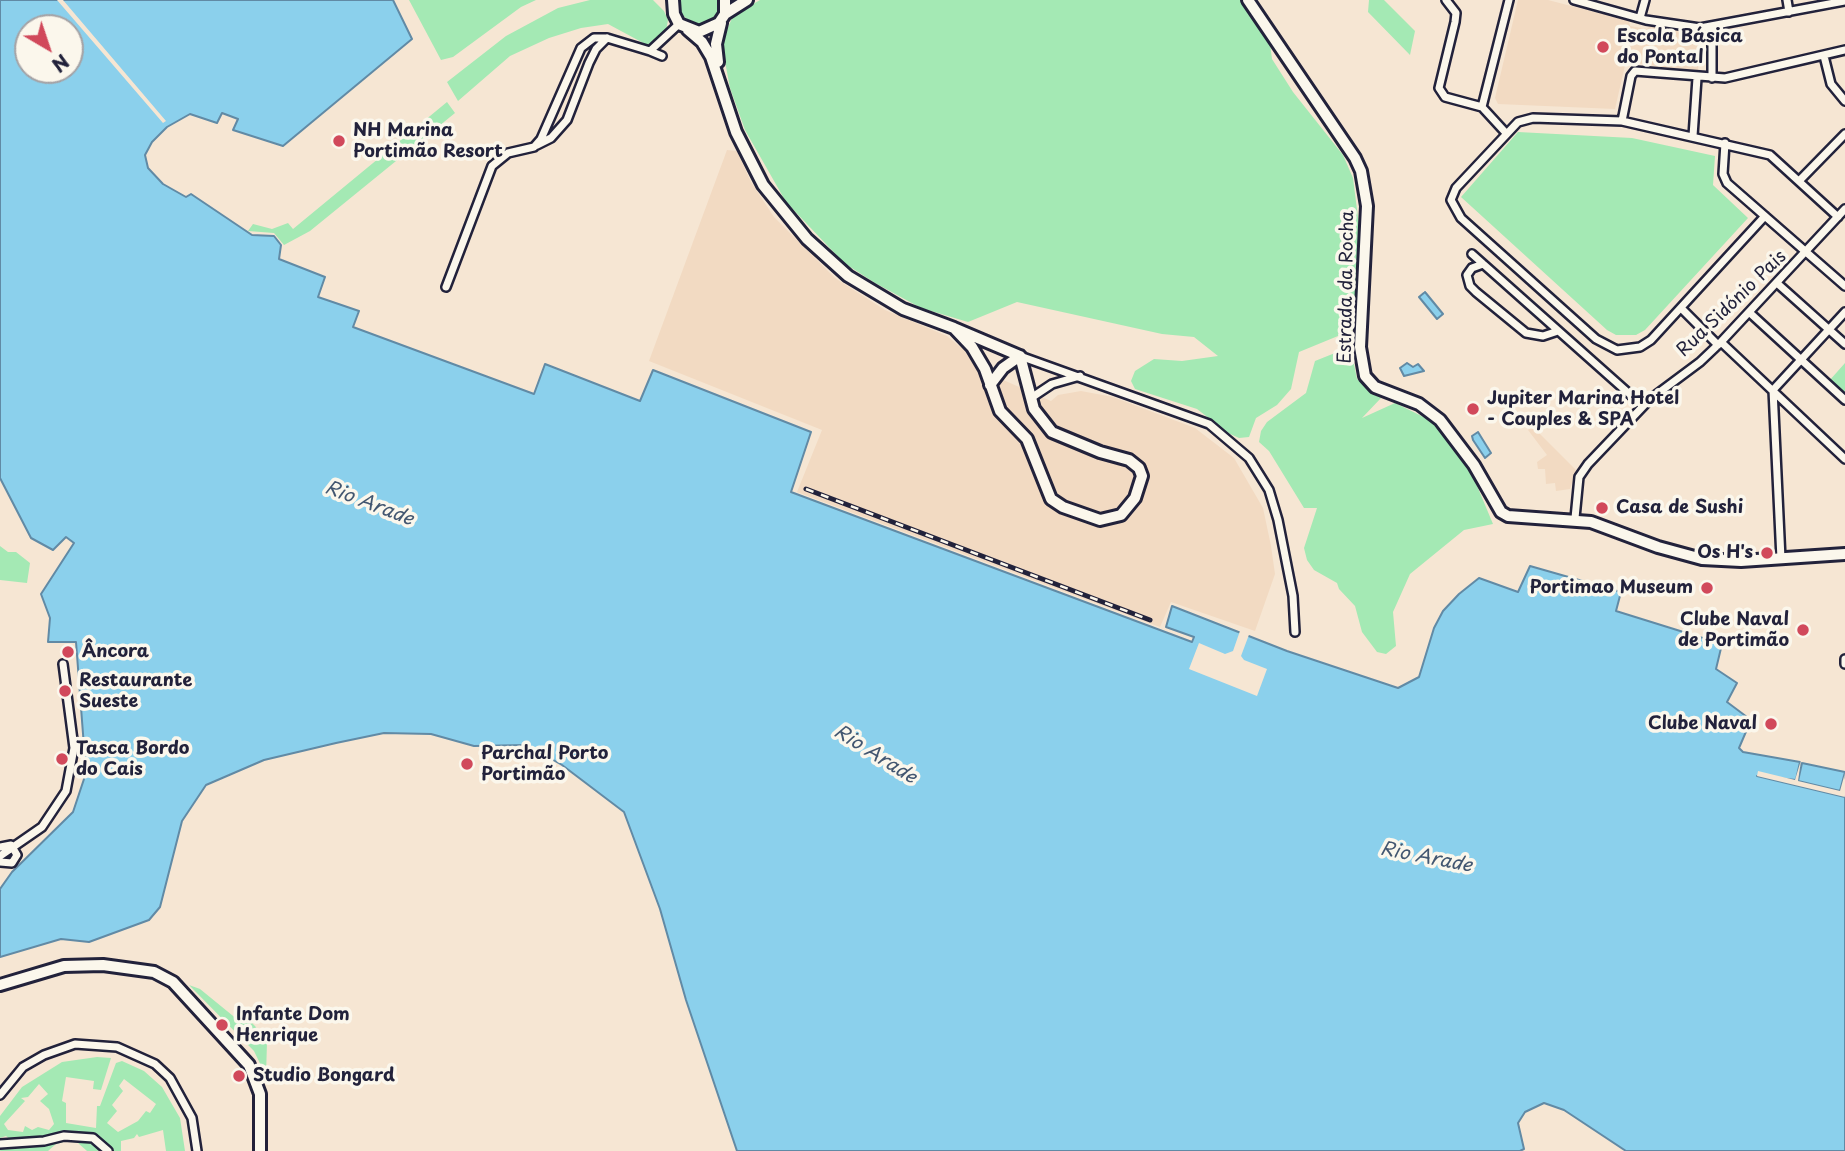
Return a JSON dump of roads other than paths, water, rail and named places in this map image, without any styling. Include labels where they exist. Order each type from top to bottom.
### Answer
[{"type":"street","points":[[673,0],[674,14],[706,48],[722,86],[736,132],[763,185],[807,239],[859,283],[903,309],[1020,356],[1209,424],[1249,458],[1269,490],[1278,520],[1293,596],[1295,632]]},
{"type":"street","points":[[722,86],[716,44],[724,16],[725,0]]},
{"type":"street","points":[[650,51],[684,27],[705,32],[747,0]]},
{"type":"street","name":"Estrada da Rocha","points":[[1248,0],[1355,158],[1361,171],[1367,206],[1360,348],[1366,376],[1375,387],[1419,404],[1440,420],[1474,465],[1501,512],[1508,516],[1575,519]]},
{"type":"street","points":[[1446,0],[1455,13],[1455,22],[1438,88],[1445,97],[1482,107],[1505,132]]},
{"type":"street","points":[[1482,107],[1509,0]]},
{"type":"street","points":[[1574,0],[1677,26],[1712,27],[1845,1]]},
{"type":"street","points":[[1640,18],[1644,0]]},
{"type":"street","points":[[1787,0],[1789,12]]},
{"type":"street","points":[[1712,27],[1712,79]]},
{"type":"street","points":[[534,147],[547,128],[581,48],[594,38],[607,38],[662,56]]},
{"type":"street","points":[[446,287],[492,166],[509,153],[534,147],[551,138],[567,120],[596,49],[607,38]]},
{"type":"street","points":[[1622,121],[1631,76],[1635,71],[1712,79],[1738,77],[1845,51]]},
{"type":"street","points":[[1824,56],[1831,84],[1845,101]]},
{"type":"street","points":[[1693,136],[1697,78]]},
{"type":"street","points":[[1765,216],[1651,340],[1640,347],[1617,349],[1605,345],[1461,218],[1452,204],[1452,196],[1505,132],[1525,119],[1622,121],[1770,155],[1838,217]]},
{"type":"street","points":[[1799,181],[1845,134]]},
{"type":"street","points":[[1725,144],[1725,178],[1845,286]]},
{"type":"street","name":"Rua Sidónio Pais","points":[[1575,519],[1577,488],[1582,470],[1643,406],[1700,362],[1750,313],[1845,209]]},
{"type":"street","points":[[1472,254],[1643,406]]},
{"type":"street","points":[[1483,264],[1472,268],[1467,275],[1469,286],[1526,333],[1543,337],[1558,331]]},
{"type":"street","points":[[1778,284],[1845,344]]},
{"type":"street","points":[[1681,308],[1845,458]]},
{"type":"street","points":[[1781,559],[1773,390],[1845,312]]},
{"type":"street","points":[[1750,313],[1845,400]]},
{"type":"street","points":[[954,328],[972,347],[1000,411],[1027,439],[1051,499],[1063,507],[1100,520],[1121,515],[1129,507],[1142,476],[1136,464],[1052,432],[1042,422],[1031,398],[1020,356]]},
{"type":"street","points":[[990,385],[1003,368],[1020,356]]},
{"type":"street","points":[[1031,398],[1052,384],[1080,376]]},
{"type":"street","points":[[1575,519],[1702,559],[1781,559],[1841,555]]},
{"type":"street","points":[[1808,557],[1845,563]]},
{"type":"street","points":[[0,856],[42,827],[66,791],[74,748],[63,664]]},
{"type":"street","points":[[0,847],[8,844],[17,852],[14,861],[9,864],[0,862]]},
{"type":"street","points":[[0,985],[64,966],[128,967],[154,972],[173,982],[249,1065],[260,1094],[260,1151]]},
{"type":"street","points":[[0,1095],[23,1067],[44,1055],[75,1044],[117,1047],[155,1064],[170,1078],[192,1118],[197,1151]]},
{"type":"street","points":[[0,1144],[64,1136],[93,1138],[107,1151]]},
{"type":"water","name":"Rio Arade","points":[[0,0],[393,0],[412,39],[283,146],[233,130],[238,119],[222,113],[217,123],[190,114],[167,127],[152,142],[145,155],[148,168],[163,184],[186,197],[191,194],[252,235],[274,236],[281,245],[279,259],[325,277],[318,297],[359,311],[353,327],[534,394],[545,364],[640,401],[653,370],[811,432],[791,492],[1192,642],[1194,637],[1166,627],[1172,606],[1287,651],[1398,688],[1419,677],[1434,628],[1443,611],[1459,594],[1479,578],[1518,592],[1530,566],[1621,592],[1616,611],[1722,644],[1716,669],[1737,683],[1727,702],[1751,720],[1739,748],[1743,752],[1800,762],[1796,780],[1757,776],[1845,797],[1845,1151],[1626,1151],[1564,1110],[1544,1103],[1525,1112],[1518,1123],[1524,1149],[1520,1151],[737,1151],[686,1000],[660,909],[624,812],[562,765],[527,745],[474,746],[431,734],[384,733],[336,743],[264,760],[206,785],[182,821],[160,907],[149,920],[89,942],[61,939],[0,957],[0,889],[12,872],[73,812],[86,773],[76,642],[48,642],[50,618],[41,594],[74,543],[66,537],[53,550],[31,538],[0,478]]},
{"type":"water","points":[[1425,292],[1443,314],[1437,319],[1419,297]]},
{"type":"water","points":[[1407,363],[1413,367],[1418,364],[1424,371],[1404,376],[1400,368]]},
{"type":"water","points":[[1478,432],[1491,453],[1485,458],[1473,440],[1472,436]]},
{"type":"water","points":[[1802,763],[1845,772],[1840,791],[1798,781]]},
{"type":"railway","points":[[806,489],[1150,620]]},
{"type":"place","name":"Escola Básica do Pontal","points":[[1603,47]]},
{"type":"place","name":"NH Marina Portimão Resort","points":[[339,141]]},
{"type":"place","name":"Jupiter Marina Hotel - Couples & SPA","points":[[1473,409]]},
{"type":"place","name":"Casa de Sushi","points":[[1602,508]]},
{"type":"place","name":"Os H's","points":[[1767,553]]},
{"type":"place","name":"Portimao Museum","points":[[1707,588]]},
{"type":"place","name":"Clube Naval de Portimão","points":[[1803,630]]},
{"type":"place","name":"Âncora","points":[[68,652]]},
{"type":"place","name":"Restaurante Sueste","points":[[65,691]]},
{"type":"place","name":"Clube Naval","points":[[1771,724]]},
{"type":"place","name":"Tasca Bordo do Cais","points":[[62,759]]},
{"type":"place","name":"Parchal Porto Portimão","points":[[467,764]]},
{"type":"place","name":"Infante Dom Henrique","points":[[222,1025]]},
{"type":"place","name":"Studio Bongard","points":[[239,1076]]}]
